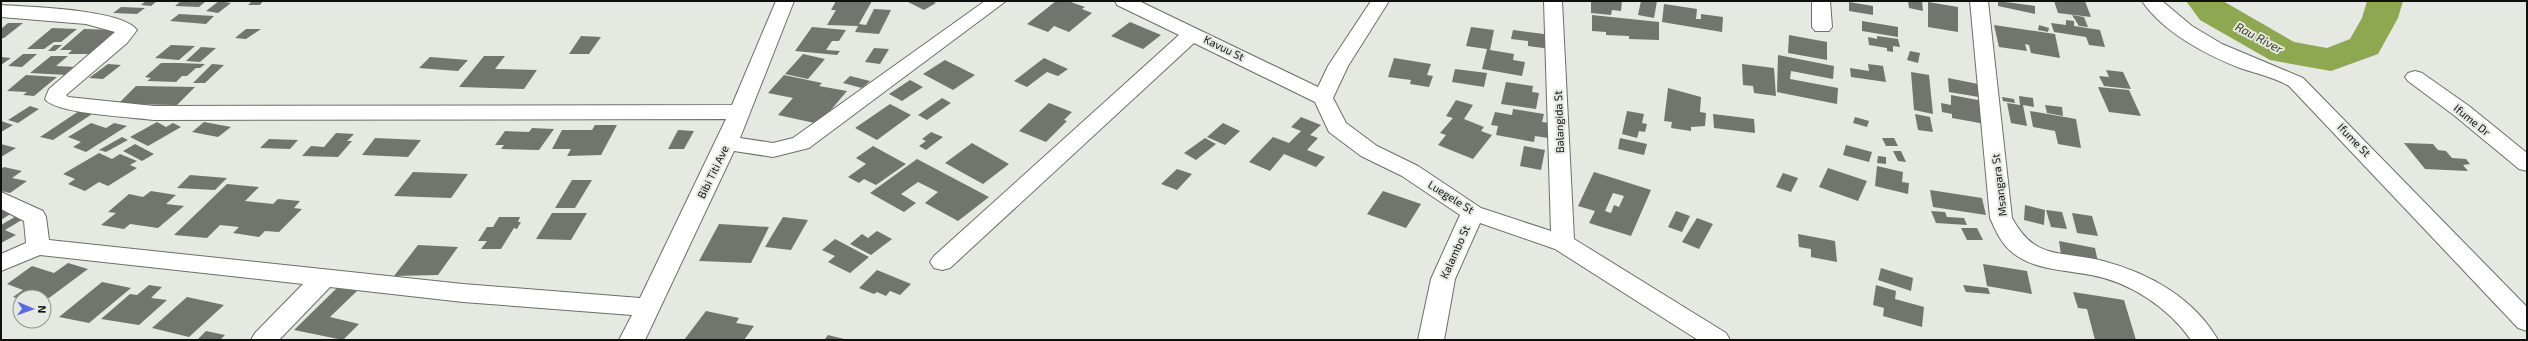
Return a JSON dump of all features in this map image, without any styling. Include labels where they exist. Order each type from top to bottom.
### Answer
[{"type":"street","name":"Bibi Titi Ave","points":[[632,340],[727,143],[785,1]]},
{"type":"street","points":[[727,143],[769,150],[784,150],[801,143],[997,1]]},
{"type":"street","name":"Kavuu St","points":[[1124,1],[1193,33],[1323,98]]},
{"type":"street","points":[[1323,98],[1338,66],[1380,1]]},
{"type":"street","name":"Balangida St","points":[[1553,1],[1563,243]]},
{"type":"street","points":[[1821,1],[1822,27]]},
{"type":"street","name":"Msangara St","points":[[1979,1],[2001,218],[2013,240],[2024,249],[2047,259],[2103,269],[2138,282],[2170,302],[2205,340]]},
{"type":"street","name":"Ifume St","points":[[2151,1],[2169,20],[2182,29],[2234,57],[2257,67],[2275,71],[2296,82],[2527,322]]},
{"type":"street","points":[[1,10],[92,20],[119,25],[127,30],[120,39],[56,93],[55,99],[63,104],[154,113],[739,112]]},
{"type":"street","points":[[942,262],[1193,33]]},
{"type":"street","name":"Ifume Dr","points":[[2415,77],[2462,111],[2527,164]]},
{"type":"street","name":"Luegele St","points":[[1323,98],[1337,127],[1369,151],[1410,171],[1473,212],[1563,243],[1717,340]]},
{"type":"street","points":[[1,200],[35,216],[38,247]]},
{"type":"street","name":"Kalambo St","points":[[1431,340],[1443,279],[1473,212]]},
{"type":"street","points":[[1,263],[38,247],[463,293],[648,307]]},
{"type":"street","points":[[264,340],[325,278]]},
{"type":"building","points":[[146,1],[157,1],[151,6],[141,5]]},
{"type":"building","points":[[181,1],[206,1],[199,7],[175,6]]},
{"type":"building","points":[[219,1],[231,3],[218,13],[206,11]]},
{"type":"building","points":[[252,1],[263,1],[260,5],[248,5]]},
{"type":"building","points":[[836,1],[872,1],[859,24],[866,25],[874,9],[891,10],[879,34],[855,32],[858,26],[827,25],[836,10],[831,10]]},
{"type":"building","points":[[906,1],[932,1],[936,3],[924,10]]},
{"type":"building","points":[[1056,1],[1068,1],[1085,7],[1082,9],[1092,13],[1069,32],[1054,26],[1048,32],[1027,24]]},
{"type":"building","points":[[1591,1],[1622,1],[1621,11],[1612,10],[1611,15],[1591,13]]},
{"type":"building","points":[[1641,1],[1657,1],[1654,18],[1638,15]]},
{"type":"building","points":[[1908,1],[1922,1],[1923,11],[1909,8]]},
{"type":"building","points":[[1998,1],[2035,6],[2035,14],[1998,6]]},
{"type":"building","points":[[2054,1],[2085,1],[2091,17],[2058,13]]},
{"type":"building","points":[[1849,2],[1873,6],[1873,15],[1849,11]]},
{"type":"building","points":[[1928,2],[1958,7],[1958,32],[1928,27]]},
{"type":"building","points":[[1664,4],[1697,9],[1696,19],[1701,19],[1701,14],[1723,17],[1722,32],[1662,22]]},
{"type":"building","points":[[121,7],[145,8],[137,14],[113,13]]},
{"type":"building","points":[[179,14],[214,16],[206,24],[170,21]]},
{"type":"building","points":[[1592,15],[1659,22],[1659,40],[1629,39],[1629,36],[1606,35],[1606,32],[1592,31]]},
{"type":"building","points":[[2072,15],[2084,17],[2088,27],[2079,26]]},
{"type":"building","points":[[2066,20],[2074,21],[2074,26],[2100,30],[2105,47],[2089,45],[2086,37],[2054,32],[2051,23],[2066,25]]},
{"type":"building","points":[[1862,21],[1898,27],[1898,37],[1862,31]]},
{"type":"building","points":[[1130,22],[1161,35],[1143,49],[1111,36]]},
{"type":"building","points":[[8,23],[23,23],[4,38],[1,38],[1,29]]},
{"type":"building","points":[[1994,25],[2055,34],[2060,58],[2031,53],[2029,45],[2025,44],[2027,51],[1999,47]]},
{"type":"building","points":[[2039,25],[2049,28],[2048,32],[2038,30]]},
{"type":"building","points":[[812,27],[846,30],[839,41],[832,41],[826,50],[840,51],[837,55],[795,51]]},
{"type":"building","points":[[1471,27],[1494,30],[1490,50],[1514,54],[1513,60],[1525,62],[1522,76],[1482,69],[1487,49],[1466,46]]},
{"type":"building","points":[[52,28],[77,29],[61,42],[54,42],[44,49],[27,49]]},
{"type":"building","points":[[84,29],[117,30],[90,54],[68,54],[72,50],[60,50]]},
{"type":"building","points":[[246,29],[261,29],[246,39],[235,38]]},
{"type":"building","points":[[1513,30],[1552,35],[1551,49],[1528,46],[1528,41],[1511,39]]},
{"type":"building","points":[[1789,35],[1827,42],[1827,60],[1788,53]]},
{"type":"building","points":[[581,36],[601,37],[589,54],[569,54]]},
{"type":"building","points":[[1877,36],[1898,39],[1900,47],[1893,46],[1893,52],[1887,51],[1887,48],[1869,45],[1868,37],[1877,39]]},
{"type":"building","points":[[54,45],[62,45],[55,51],[48,51]]},
{"type":"building","points":[[171,45],[195,46],[179,60],[155,58]]},
{"type":"building","points":[[201,47],[216,48],[200,62],[186,61]]},
{"type":"building","points":[[874,48],[889,49],[880,64],[865,62]]},
{"type":"building","points":[[1910,51],[1920,53],[1918,63],[1907,60]]},
{"type":"building","points":[[23,54],[37,54],[22,67],[8,66]]},
{"type":"building","points":[[803,54],[825,59],[808,79],[785,74]]},
{"type":"building","points":[[1778,55],[1834,66],[1833,79],[1791,71],[1790,79],[1838,88],[1837,104],[1777,92]]},
{"type":"building","points":[[51,56],[68,56],[56,66],[76,67],[67,75],[30,73]]},
{"type":"building","points":[[484,56],[505,56],[495,69],[537,70],[524,89],[459,87]]},
{"type":"building","points":[[1,57],[11,58],[1,65]]},
{"type":"building","points":[[430,57],[468,60],[458,71],[419,68]]},
{"type":"building","points":[[1044,58],[1068,69],[1058,76],[1047,72],[1027,87],[1014,81]]},
{"type":"building","points":[[1394,58],[1431,64],[1427,75],[1433,76],[1429,87],[1410,84],[1411,80],[1388,77]]},
{"type":"building","points":[[945,60],[975,75],[953,90],[923,74]]},
{"type":"building","points":[[161,63],[205,64],[200,68],[196,68],[187,76],[182,76],[176,82],[147,81],[151,78],[145,77]]},
{"type":"building","points":[[108,64],[121,65],[103,79],[89,78]]},
{"type":"building","points":[[212,64],[224,65],[205,83],[193,83]]},
{"type":"building","points":[[1742,64],[1774,68],[1776,96],[1754,93],[1753,86],[1743,85]]},
{"type":"building","points":[[1868,64],[1883,66],[1886,82],[1851,77],[1850,68],[1869,71]]},
{"type":"building","points":[[1455,69],[1487,73],[1484,87],[1452,82]]},
{"type":"building","points":[[2106,70],[2123,72],[2131,89],[2104,86],[2099,76],[2109,77]]},
{"type":"building","points":[[1911,72],[1929,75],[1933,114],[1914,110]]},
{"type":"building","points":[[26,75],[57,77],[34,96],[23,95],[27,92],[7,91]]},
{"type":"building","points":[[784,75],[822,83],[819,86],[847,91],[819,124],[778,115],[793,98],[768,93]]},
{"type":"building","points":[[850,76],[870,81],[862,88],[843,83]]},
{"type":"building","points":[[1948,78],[1978,84],[1979,97],[1949,92]]},
{"type":"building","points":[[910,80],[923,87],[902,101],[889,94]]},
{"type":"building","points":[[1506,82],[1533,86],[1532,92],[1539,93],[1536,109],[1501,104]]},
{"type":"building","points":[[136,86],[195,87],[177,105],[118,104]]},
{"type":"building","points":[[2098,87],[2129,90],[2141,116],[2109,112]]},
{"type":"building","points":[[1668,88],[1701,97],[1700,112],[1706,113],[1705,126],[1691,127],[1691,131],[1671,128],[1672,122],[1664,121]]},
{"type":"building","points":[[1951,95],[1983,101],[1985,124],[1952,118],[1952,114],[1942,112],[1941,103],[1951,105]]},
{"type":"building","points":[[2019,96],[2033,98],[2034,107],[2023,105],[2027,126],[2011,123],[2007,103],[2020,105]]},
{"type":"building","points":[[2002,97],[2014,99],[2015,103],[2003,101]]},
{"type":"building","points":[[942,98],[951,103],[927,120],[918,115]]},
{"type":"building","points":[[1456,100],[1473,105],[1464,119],[1484,127],[1481,131],[1492,135],[1473,159],[1438,145],[1446,135],[1440,133],[1453,118],[1446,116]]},
{"type":"building","points":[[1049,103],[1072,112],[1064,120],[1067,121],[1046,142],[1019,131]]},
{"type":"building","points":[[890,104],[911,115],[877,140],[855,128]]},
{"type":"building","points":[[2045,105],[2062,107],[2063,116],[2047,113]]},
{"type":"building","points":[[30,106],[39,109],[18,123],[8,120]]},
{"type":"building","points":[[1513,109],[1544,114],[1542,122],[1551,123],[1548,138],[1535,136],[1534,142],[1496,135],[1498,126],[1491,125],[1495,112],[1512,115]]},
{"type":"building","points":[[79,111],[92,114],[53,140],[40,137]]},
{"type":"building","points":[[1627,111],[1644,114],[1642,123],[1647,124],[1645,132],[1639,131],[1637,138],[1622,134]]},
{"type":"building","points":[[2030,111],[2076,119],[2081,148],[2058,144],[2055,131],[2033,127]]},
{"type":"building","points":[[1713,114],[1754,119],[1755,133],[1714,128]]},
{"type":"building","points":[[1915,114],[1930,117],[1933,132],[1918,130]]},
{"type":"building","points":[[1301,117],[1321,125],[1310,135],[1318,138],[1307,150],[1325,157],[1316,167],[1284,154],[1270,171],[1249,162],[1273,137],[1289,143],[1301,131],[1291,127]]},
{"type":"building","points":[[1855,117],[1869,121],[1867,127],[1853,123]]},
{"type":"building","points":[[1,121],[13,125],[1,132]]},
{"type":"building","points":[[157,122],[166,127],[173,123],[181,127],[148,146],[130,137]]},
{"type":"building","points":[[204,122],[231,127],[218,137],[192,132]]},
{"type":"building","points":[[91,123],[106,128],[114,123],[127,126],[86,152],[73,147],[81,142],[68,137]]},
{"type":"building","points":[[1223,123],[1240,131],[1225,145],[1207,137]]},
{"type":"building","points":[[595,125],[617,125],[601,155],[567,156],[571,149],[552,149],[562,130],[592,130]]},
{"type":"building","points":[[532,128],[554,129],[539,150],[501,149],[504,145],[495,145],[505,131],[529,132]]},
{"type":"building","points":[[678,130],[694,131],[684,149],[668,149]]},
{"type":"building","points":[[931,132],[943,137],[926,150],[919,146],[926,141],[922,139]]},
{"type":"building","points":[[336,133],[354,134],[347,141],[352,141],[338,157],[302,156],[311,146],[324,147]]},
{"type":"building","points":[[122,137],[128,140],[106,152],[99,150]]},
{"type":"building","points":[[375,138],[421,140],[408,157],[362,155]]},
{"type":"building","points":[[1205,138],[1216,144],[1196,160],[1184,153]]},
{"type":"building","points":[[1620,138],[1647,144],[1644,155],[1618,149]]},
{"type":"building","points":[[1882,138],[1894,138],[1898,146],[1886,146]]},
{"type":"building","points":[[269,139],[298,140],[290,149],[260,148]]},
{"type":"building","points":[[972,143],[1009,164],[983,184],[945,163]]},
{"type":"building","points":[[2404,143],[2433,144],[2438,150],[2446,151],[2452,158],[2466,159],[2470,164],[2463,165],[2468,171],[2425,169]]},
{"type":"building","points":[[1,144],[16,148],[1,157]]},
{"type":"building","points":[[135,144],[154,154],[142,161],[123,151]]},
{"type":"building","points":[[1846,145],[1872,152],[1869,162],[1843,155]]},
{"type":"building","points":[[873,146],[906,164],[876,185],[864,179],[859,183],[848,177],[866,164],[856,158]]},
{"type":"building","points":[[1524,146],[1545,150],[1541,170],[1520,166]]},
{"type":"building","points":[[1893,151],[1901,151],[1906,162],[1898,161]]},
{"type":"building","points":[[99,153],[112,159],[120,154],[137,161],[130,165],[137,168],[108,186],[99,182],[85,191],[68,184],[75,179],[63,174]]},
{"type":"building","points":[[1878,156],[1886,157],[1886,164],[1877,163]]},
{"type":"building","points":[[917,159],[989,197],[958,221],[925,203],[938,192],[918,182],[901,194],[916,203],[904,212],[870,193]]},
{"type":"building","points":[[1877,166],[1903,172],[1902,182],[1909,183],[1908,194],[1875,186]]},
{"type":"building","points":[[4,167],[22,171],[12,178],[27,181],[10,193],[1,191],[1,169]]},
{"type":"building","points":[[1828,168],[1867,181],[1858,201],[1819,187]]},
{"type":"building","points":[[1177,169],[1192,174],[1177,190],[1161,184]]},
{"type":"building","points":[[413,172],[468,174],[451,198],[394,196]]},
{"type":"building","points":[[1594,172],[1651,190],[1631,236],[1589,223],[1595,211],[1578,206]],"holes":[[[1613,193],[1624,196],[1619,207],[1614,205],[1611,213],[1605,211]]]},
{"type":"building","points":[[1783,173],[1798,178],[1791,192],[1776,187]]},
{"type":"building","points":[[190,175],[227,178],[215,190],[177,188]]},
{"type":"building","points":[[572,180],[592,180],[575,208],[555,208]]},
{"type":"building","points":[[227,184],[259,187],[245,201],[273,204],[278,199],[300,201],[294,208],[302,209],[279,232],[265,231],[259,237],[233,233],[239,227],[220,225],[207,238],[174,235]]},
{"type":"building","points":[[1930,190],[1982,198],[1986,215],[1933,207]]},
{"type":"building","points":[[151,191],[176,195],[166,204],[184,206],[158,228],[130,224],[124,229],[101,225],[116,213],[108,212],[129,194],[143,197]]},
{"type":"building","points":[[1383,191],[1421,204],[1406,228],[1367,214]]},
{"type":"building","points":[[2025,205],[2045,210],[2044,225],[2024,220]]},
{"type":"building","points":[[1,210],[12,213],[1,220]]},
{"type":"building","points":[[2046,210],[2062,212],[2067,229],[2051,227]]},
{"type":"building","points":[[1676,211],[1690,216],[1682,232],[1668,227]]},
{"type":"building","points":[[1931,211],[1945,212],[1947,217],[1964,218],[1967,225],[1936,223]]},
{"type":"building","points":[[552,213],[587,213],[571,240],[536,239]]},
{"type":"building","points":[[2072,213],[2092,216],[2098,236],[2077,233]]},
{"type":"building","points":[[18,215],[25,218],[5,230],[16,235],[1,243],[1,225]]},
{"type":"building","points":[[499,217],[520,217],[518,222],[521,222],[517,229],[514,228],[501,249],[481,249],[487,241],[478,241],[487,227],[493,227]]},
{"type":"building","points":[[783,217],[808,220],[791,250],[765,247]]},
{"type":"building","points":[[1697,218],[1713,224],[1699,249],[1682,242]]},
{"type":"building","points":[[719,224],[769,227],[751,263],[699,261]]},
{"type":"building","points":[[1961,228],[1977,228],[1983,240],[1967,240]]},
{"type":"building","points":[[877,231],[892,239],[871,255],[850,244],[862,234],[868,238]]},
{"type":"building","points":[[1798,234],[1835,241],[1837,262],[1811,257],[1811,249],[1799,247]]},
{"type":"building","points":[[835,239],[869,257],[850,273],[828,262],[835,256],[822,250]]},
{"type":"building","points":[[2059,241],[2095,248],[2098,262],[2061,255]]},
{"type":"building","points":[[418,245],[458,247],[438,275],[394,276]]},
{"type":"building","points":[[68,263],[88,269],[52,296],[52,289],[20,289],[7,284],[32,266],[54,273]]},
{"type":"building","points":[[1983,264],[2027,271],[2032,294],[1987,286]]},
{"type":"building","points":[[1881,268],[1913,278],[1911,291],[1878,280]]},
{"type":"building","points":[[877,270],[911,284],[900,295],[890,291],[886,296],[877,292],[874,294],[859,288]]},
{"type":"building","points":[[102,282],[131,288],[89,323],[59,317]]},
{"type":"building","points":[[149,285],[162,287],[151,298],[167,300],[139,325],[101,319],[130,294],[137,295]]},
{"type":"building","points":[[1876,285],[1896,291],[1895,299],[1924,307],[1922,327],[1883,316],[1884,308],[1873,305]]},
{"type":"building","points":[[1963,285],[1988,288],[1990,294],[1966,292]]},
{"type":"building","points":[[338,287],[357,291],[330,317],[359,324],[343,340],[294,330]]},
{"type":"building","points":[[2073,292],[2124,300],[2136,340],[2095,340],[2087,309],[2078,308]]},
{"type":"building","points":[[187,297],[224,305],[189,337],[152,328]]},
{"type":"building","points":[[706,311],[739,318],[736,323],[754,326],[744,340],[684,340]]},
{"type":"building","points":[[206,331],[225,335],[220,340],[197,340]]},
{"type":"building","points":[[828,335],[844,339],[824,340]]},
{"type":"waterway","name":"Rau River","points":[[2204,1],[2213,12],[2283,52],[2331,60],[2365,46],[2380,18],[2385,1]]}]
